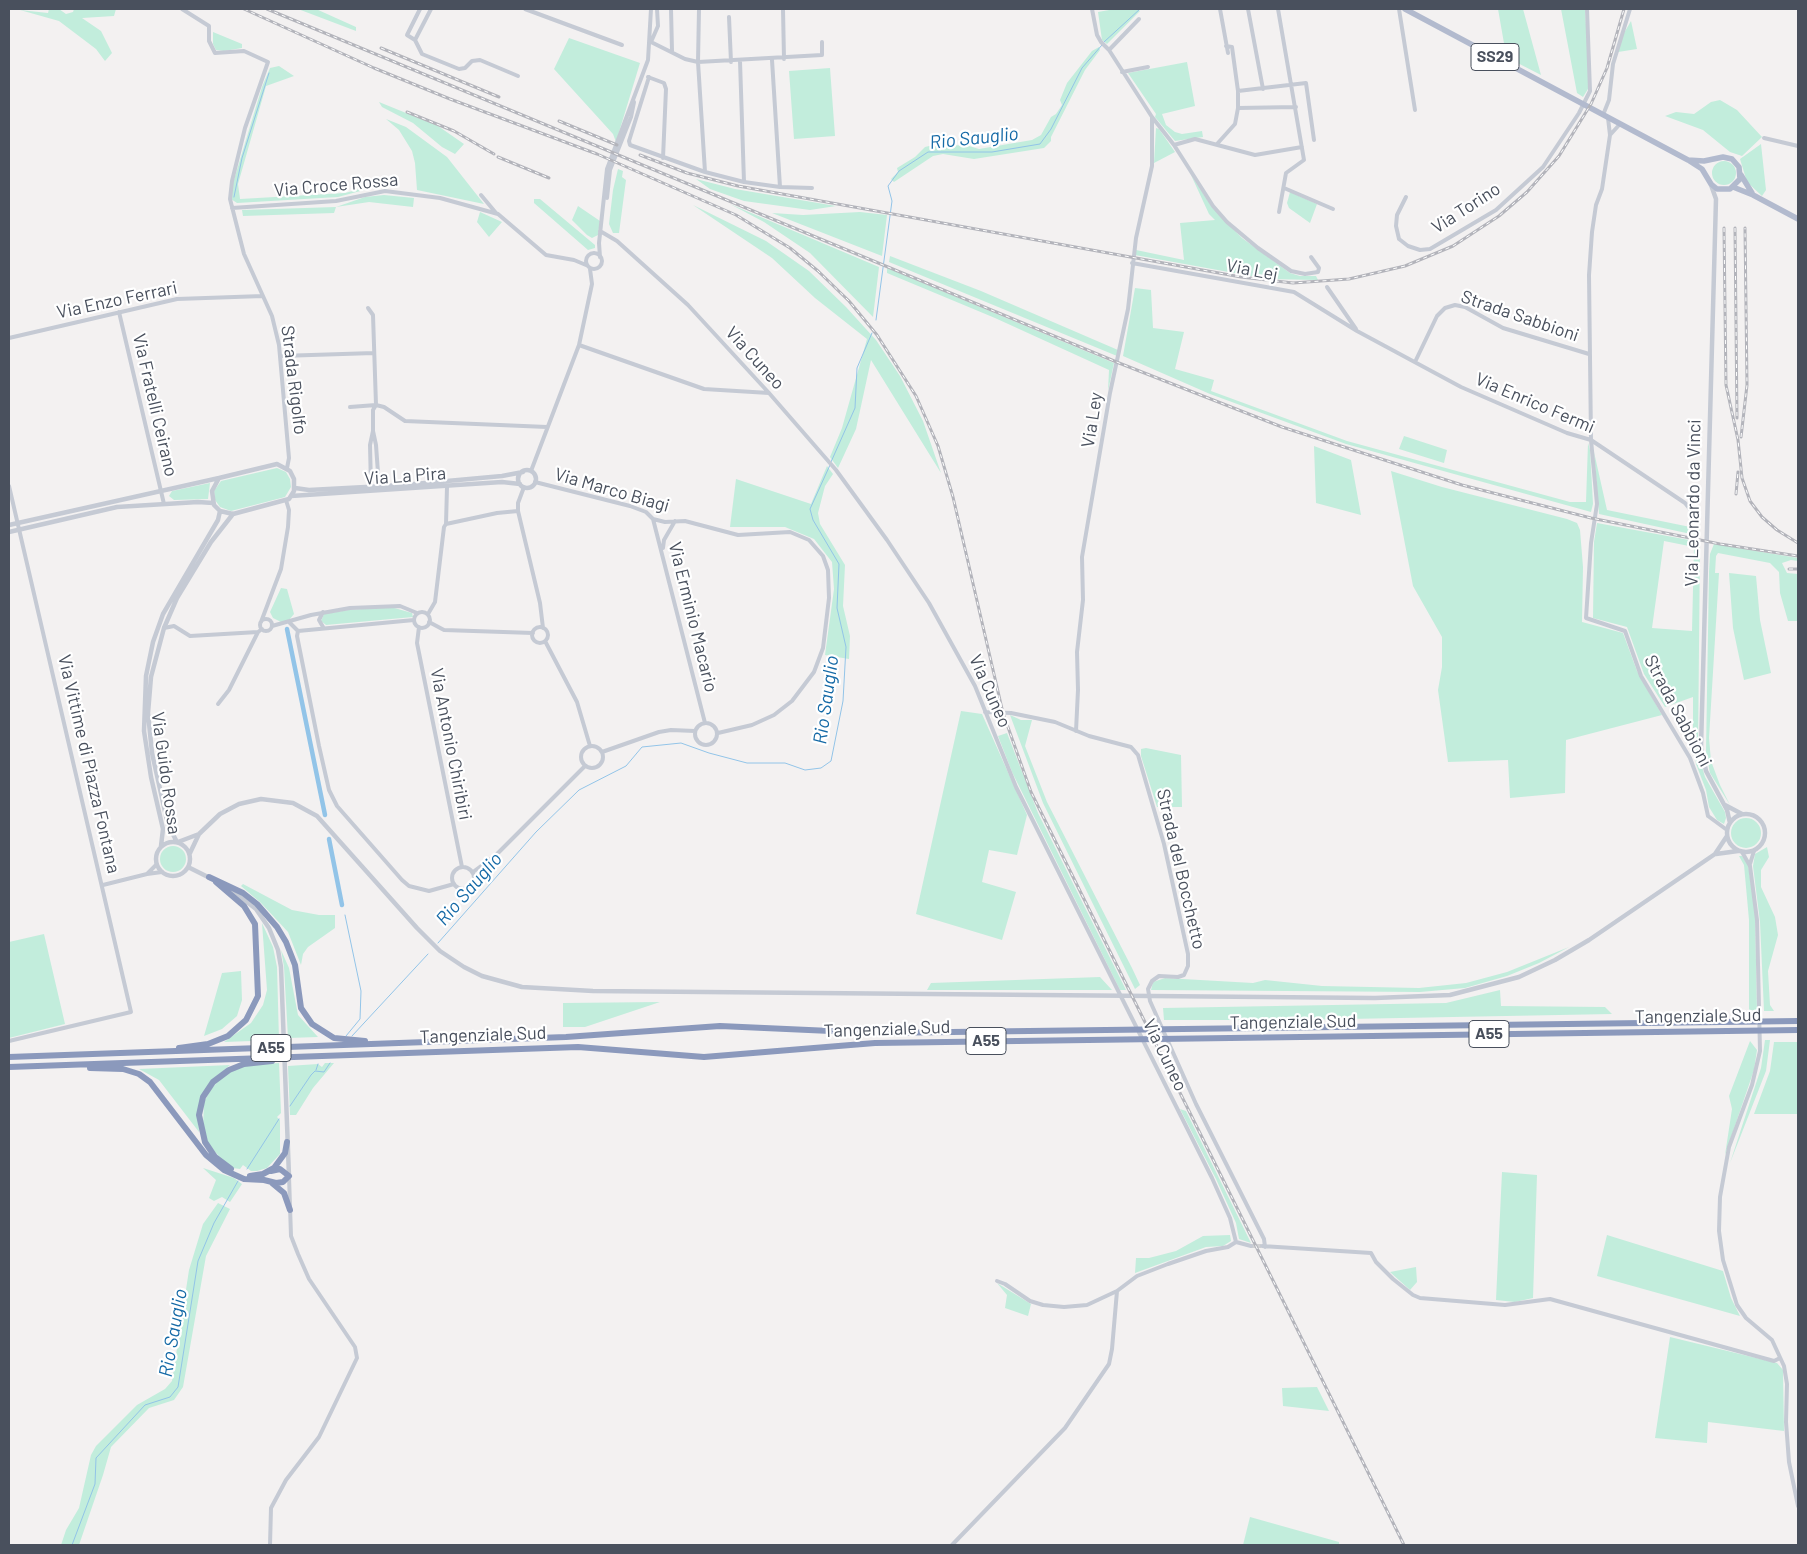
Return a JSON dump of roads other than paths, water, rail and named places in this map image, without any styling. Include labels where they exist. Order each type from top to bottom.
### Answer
[{"type":"highway","points":[[209,877],[243,893],[257,904],[277,927],[286,942],[295,966],[302,1008],[312,1024],[334,1038],[376,1044]]},
{"type":"highway","points":[[166,1052],[208,1044],[228,1036],[246,1020],[258,996],[257,935],[253,919],[244,906],[209,877]]},
{"type":"highway","name":"Tangenziale Sud","points":[[9,1057],[566,1037],[720,1026],[875,1033],[1798,1021]]},
{"type":"highway","name":"Tangenziale Sud","points":[[9,1067],[578,1047],[704,1057],[841,1044],[1798,1030]]},
{"type":"highway","points":[[64,1065],[123,1069],[138,1074],[158,1091],[213,1163],[244,1179],[280,1183],[289,1176],[280,1170],[272,1170],[259,1175],[248,1175],[234,1170],[218,1160],[203,1138],[200,1126],[200,1110],[207,1089],[225,1072],[244,1064],[290,1057]]},
{"type":"highway","points":[[272,1170],[284,1157],[287,1142]]},
{"type":"highway","points":[[271,1182],[284,1193],[290,1210]]},
{"type":"main road","name":"SS29","points":[[1405,9],[1688,160],[1702,169],[1710,182]]},
{"type":"main road","points":[[1740,175],[1733,187],[1727,190],[1718,189],[1710,182],[1709,168],[1716,159],[1723,157],[1732,159],[1739,167],[1740,175],[1753,195]]},
{"type":"main road","name":"SS29","points":[[1688,160],[1716,159]]},
{"type":"main road","points":[[1733,187],[1753,195],[1798,219]]},
{"type":"street","name":"Strada Rigolfo","points":[[182,9],[209,26],[209,41],[214,53],[244,51],[268,62],[237,159],[230,199],[249,269],[272,316],[280,356],[289,458],[286,468]]},
{"type":"street","points":[[420,9],[407,35],[415,40],[422,54],[460,69],[465,68],[472,61],[480,60],[518,76]]},
{"type":"street","points":[[415,40],[431,9]]},
{"type":"street","points":[[525,9],[622,45]]},
{"type":"street","points":[[651,9],[651,42]]},
{"type":"street","points":[[531,471],[579,345],[587,315],[593,279],[602,262],[599,243],[609,170],[643,75],[651,42],[658,26],[657,9]]},
{"type":"street","points":[[671,9],[672,51]]},
{"type":"street","points":[[699,9],[698,62],[705,172]]},
{"type":"street","points":[[784,9],[784,59]]},
{"type":"street","points":[[1092,9],[1097,35],[1101,42],[1109,50],[1152,117],[1174,145],[1214,206],[1245,238],[1291,271],[1305,274],[1318,272],[1319,268],[1311,257]]},
{"type":"street","points":[[1220,9],[1228,53]]},
{"type":"street","points":[[1248,9],[1263,89]]},
{"type":"street","points":[[1278,9],[1304,160],[1286,173],[1279,212]]},
{"type":"street","points":[[1399,9],[1415,110]]},
{"type":"street","name":"Via Torino","points":[[1406,197],[1398,215],[1396,226],[1399,239],[1408,246],[1420,250],[1430,249],[1496,210],[1543,166],[1584,105],[1590,91],[1587,9]]},
{"type":"street","points":[[1605,116],[1615,56],[1630,9]]},
{"type":"street","points":[[729,17],[731,62]]},
{"type":"street","points":[[1109,50],[1139,19]]},
{"type":"street","points":[[651,42],[685,59],[698,62],[772,60],[822,55],[822,42]]},
{"type":"street","points":[[1217,144],[1235,124],[1238,108],[1238,91],[1232,47],[1226,46]]},
{"type":"street","points":[[772,60],[780,187]]},
{"type":"street","points":[[740,61],[744,182]]},
{"type":"street","points":[[1122,72],[1148,67]]},
{"type":"street","points":[[643,75],[664,82],[666,88],[663,158]]},
{"type":"street","points":[[648,77],[629,141],[630,145],[705,172],[744,182],[780,187],[812,188]]},
{"type":"street","points":[[1238,91],[1306,83],[1314,140]]},
{"type":"street","points":[[1238,108],[1296,107]]},
{"type":"street","name":"Strada Sabbioni","points":[[1605,116],[1610,135],[1591,240],[1589,354],[1591,440],[1596,510],[1593,526],[1586,618],[1625,631],[1641,676],[1690,758],[1704,793],[1708,816],[1727,830]]},
{"type":"street","name":"Via Ley","points":[[1076,731],[1077,652],[1083,600],[1082,557],[1110,393],[1128,309],[1132,263],[1152,166],[1152,117]]},
{"type":"street","points":[[1610,135],[1620,124]]},
{"type":"street","points":[[1764,138],[1798,146]]},
{"type":"street","points":[[1174,145],[1195,139],[1255,155],[1302,147]]},
{"type":"street","name":"Via Leonardo da Vinci","points":[[1710,182],[1716,199],[1708,525],[1703,645],[1702,747],[1706,771],[1722,802],[1730,823]]},
{"type":"street","points":[[1284,188],[1333,209]]},
{"type":"street","points":[[1716,199],[1727,190]]},
{"type":"street","name":"Via Croce Rossa","points":[[232,208],[336,200],[385,192],[440,198],[498,214],[546,256],[574,260],[586,265]]},
{"type":"street","points":[[481,195],[498,214]]},
{"type":"street","name":"Via Cuneo","points":[[600,232],[618,241],[688,305],[769,393],[836,470],[887,540],[929,603],[974,686],[1016,788],[1212,1178],[1230,1218],[1236,1242]]},
{"type":"street","points":[[593,279],[590,269],[586,265],[599,243]]},
{"type":"street","points":[[591,254],[600,257]]},
{"type":"street","name":"Via Croce Rossa","points":[[574,260],[591,254]]},
{"type":"street","name":"Via Lej","points":[[1132,263],[1294,292],[1357,331]]},
{"type":"street","points":[[590,269],[598,268]]},
{"type":"street","points":[[1327,287],[1357,331]]},
{"type":"street","name":"Via Enzo Ferrari","points":[[9,338],[177,299],[263,296]]},
{"type":"street","name":"Strada Sabbioni","points":[[1415,362],[1437,316],[1445,308],[1455,305],[1465,307],[1503,328],[1589,354]]},
{"type":"street","points":[[368,308],[372,315],[376,405],[373,410],[370,460],[371,487]]},
{"type":"street","name":"Via Fratelli Ceirano","points":[[119,312],[164,504]]},
{"type":"street","name":"Via Enrico Fermi","points":[[1357,331],[1461,387],[1567,433],[1591,440],[1685,503],[1693,513]]},
{"type":"street","points":[[579,345],[704,389],[769,393]]},
{"type":"street","points":[[280,356],[374,353]]},
{"type":"street","points":[[350,407],[376,405],[384,407],[405,422],[547,427]]},
{"type":"street","points":[[373,431],[379,487]]},
{"type":"street","points":[[370,460],[377,460]]},
{"type":"street","points":[[9,525],[273,465],[286,468],[292,474],[295,488],[292,496],[286,500],[233,514],[220,511],[212,503],[212,491],[219,478]]},
{"type":"street","points":[[531,471],[522,472],[519,476],[522,486],[518,511],[541,608],[543,628],[548,635],[545,641]]},
{"type":"street","points":[[522,486],[530,488],[536,482],[535,475],[531,471]]},
{"type":"street","name":"Via La Pira","points":[[295,488],[309,490],[379,487],[502,476],[522,472]]},
{"type":"street","name":"Via La Pira","points":[[292,496],[513,482],[522,486]]},
{"type":"street","name":"Via Marco Biagi","points":[[536,482],[630,506],[646,512],[653,519],[675,522],[685,521],[738,534],[790,532],[808,540],[823,556],[828,570],[826,634],[819,661],[807,683],[792,701],[774,716],[752,726],[718,733]]},
{"type":"street","name":"Via Vittime di Piazza Fontana","points":[[9,486],[103,884],[131,1012],[9,1041]]},
{"type":"street","points":[[429,622],[428,614],[435,602],[442,530],[446,524],[447,487]]},
{"type":"street","points":[[218,704],[229,690],[260,631],[261,622],[281,569],[287,540],[289,510],[286,500]]},
{"type":"street","points":[[104,503],[106,510]]},
{"type":"street","points":[[9,532],[135,505],[212,503]]},
{"type":"street","name":"Via Guido Rossa","points":[[156,865],[156,856],[161,846],[163,829],[150,777],[144,731],[146,676],[163,614],[218,520],[220,511]]},
{"type":"street","points":[[446,524],[497,513],[518,511]]},
{"type":"street","name":"Via Guido Rossa","points":[[188,867],[190,853],[178,842],[168,825],[157,777],[148,713],[151,677],[164,628],[182,589],[211,542],[233,514]]},
{"type":"street","name":"Via Erminio Macario","points":[[653,519],[705,723]]},
{"type":"street","points":[[663,553],[664,540],[675,522]]},
{"type":"street","points":[[268,604],[272,626]]},
{"type":"street","points":[[164,628],[174,626],[190,636],[269,631],[272,626],[323,612],[350,608],[406,607],[417,613],[428,614]]},
{"type":"street","points":[[323,612],[319,620],[323,627]]},
{"type":"street","points":[[414,620],[417,613]]},
{"type":"street","points":[[261,622],[265,619],[270,620]]},
{"type":"street","points":[[414,620],[419,627],[424,627],[429,622]]},
{"type":"street","points":[[298,631],[323,627],[414,620]]},
{"type":"street","points":[[289,622],[298,631]]},
{"type":"street","points":[[429,622],[444,630],[533,633],[538,628],[543,628]]},
{"type":"street","name":"Via Antonio Chiribiri","points":[[419,627],[417,644],[462,867]]},
{"type":"street","points":[[298,631],[297,636],[319,746],[329,790],[337,806],[396,874],[409,886],[429,891],[454,884],[462,889],[470,887],[474,880],[473,872]]},
{"type":"street","points":[[533,633],[536,642],[545,641]]},
{"type":"street","points":[[545,641],[577,702],[590,746]]},
{"type":"street","name":"Strada del Bocchetto","points":[[985,712],[1032,717],[1055,722],[1076,731],[1131,747],[1140,759],[1169,863],[1188,954],[1188,966],[1184,975],[1178,977],[1159,976],[1152,981],[1148,989],[1150,1001],[1196,1104],[1264,1239],[1263,1247],[1371,1253],[1376,1262],[1393,1279],[1413,1295],[1420,1298],[1505,1305],[1550,1299],[1774,1362],[1780,1358]]},
{"type":"street","points":[[705,723],[715,727],[718,733],[713,743],[706,746],[697,741],[696,731],[699,726],[705,723]]},
{"type":"street","points":[[602,752],[659,732],[696,731]]},
{"type":"street","points":[[590,746],[598,747],[602,752],[603,759],[599,765],[592,768],[586,766],[581,760],[582,752],[590,746]]},
{"type":"street","points":[[473,872],[496,855],[586,766]]},
{"type":"street","points":[[190,853],[199,834],[220,814],[250,800],[270,799],[293,803],[317,816],[417,928],[440,951],[482,976],[522,987],[591,991],[1414,998],[1450,995],[1487,987],[1519,977],[1564,955],[1715,854],[1727,836]]},
{"type":"street","points":[[1722,802],[1742,814],[1760,819],[1765,829],[1764,842],[1754,851],[1750,866],[1757,920],[1760,1051],[1752,1086],[1729,1147],[1720,1197],[1719,1231],[1723,1260],[1737,1305],[1746,1318],[1772,1340],[1786,1374],[1789,1462],[1798,1506]]},
{"type":"street","points":[[1742,814],[1730,823],[1727,836],[1729,842],[1740,852],[1750,866]]},
{"type":"street","points":[[178,842],[199,834]]},
{"type":"street","name":"Via Guido Rossa","points":[[161,846],[166,843],[178,842]]},
{"type":"street","points":[[1715,854],[1754,851]]},
{"type":"street","points":[[147,874],[156,865],[162,872]]},
{"type":"street","points":[[103,884],[162,872],[176,876],[188,867],[209,877],[252,905],[273,935],[281,967],[291,1236],[309,1279],[355,1348],[357,1358],[319,1438],[286,1480],[271,1508],[270,1545]]},
{"type":"street","points":[[454,884],[454,872],[462,867],[473,872]]},
{"type":"street","points":[[997,1281],[1005,1284],[1030,1301],[1053,1307],[1087,1305],[1116,1291],[1138,1276],[1197,1253],[1228,1247],[1236,1242],[1251,1246]]},
{"type":"street","points":[[952,1545],[1065,1428],[1109,1364],[1112,1349],[1116,1291]]},
{"type":"waterway","name":"Rio Sauglio","points":[[1104,42],[1140,9]]},
{"type":"waterway","name":"Rio Sauglio","points":[[876,320],[892,201],[888,186],[899,171],[928,152],[992,152],[1040,144],[1051,129],[1082,68],[1102,45]]},
{"type":"waterway","points":[[234,197],[242,158],[269,73]]},
{"type":"waterway","name":"Rio Sauglio","points":[[831,462],[855,408],[857,368],[872,333]]},
{"type":"waterway","name":"Rio Sauglio","points":[[438,943],[536,832],[579,790],[626,766],[642,747],[681,743],[747,763],[785,763],[805,770],[821,768],[831,761],[843,701],[846,647],[837,608],[839,564],[813,520],[810,509],[830,465]]},
{"type":"waterway","points":[[287,629],[325,815]]},
{"type":"waterway","points":[[329,839],[342,905]]},
{"type":"waterway","points":[[345,915],[361,991],[360,1019],[346,1036]]},
{"type":"waterway","name":"Rio Sauglio","points":[[352,1036],[428,954]]},
{"type":"waterway","name":"Rio Sauglio","points":[[290,1106],[311,1075],[315,1071],[324,1072],[330,1063]]},
{"type":"waterway","points":[[316,1070],[318,1064]]},
{"type":"waterway","points":[[247,1169],[279,1119]]},
{"type":"waterway","name":"Rio Sauglio","points":[[72,1545],[95,1484],[96,1458],[145,1405],[170,1397],[178,1387],[198,1261],[214,1223],[238,1181]]},
{"type":"tunnel","points":[[1251,1246],[1262,1246]]},
{"type":"railway","points":[[244,9],[374,68],[450,99],[597,154],[736,215],[790,248],[818,271],[849,301],[877,335],[916,396],[938,446],[953,497],[1003,713],[1031,792],[1404,1545]]},
{"type":"railway","points":[[267,9],[1119,363],[1282,427],[1462,485],[1591,518],[1720,544],[1798,556]]},
{"type":"railway","points":[[640,155],[687,173],[738,186],[1241,277],[1293,283],[1349,279],[1405,266],[1453,246],[1499,216],[1527,192],[1559,156],[1591,104],[1607,68],[1624,9]]},
{"type":"railway","points":[[381,48],[499,97]]},
{"type":"railway","points":[[407,112],[454,131],[494,154]]},
{"type":"railway","points":[[559,121],[617,145]]},
{"type":"railway","points":[[498,157],[549,178]]},
{"type":"railway","points":[[1724,228],[1726,385],[1738,440],[1742,478],[1750,501],[1762,517],[1777,530],[1798,543]]},
{"type":"railway","points":[[1735,228],[1737,418]]},
{"type":"railway","points":[[1741,437],[1747,385],[1745,228]]},
{"type":"railway","points":[[1736,494],[1738,472]]},
{"type":"railway","points":[[1789,569],[1798,569]]}]
